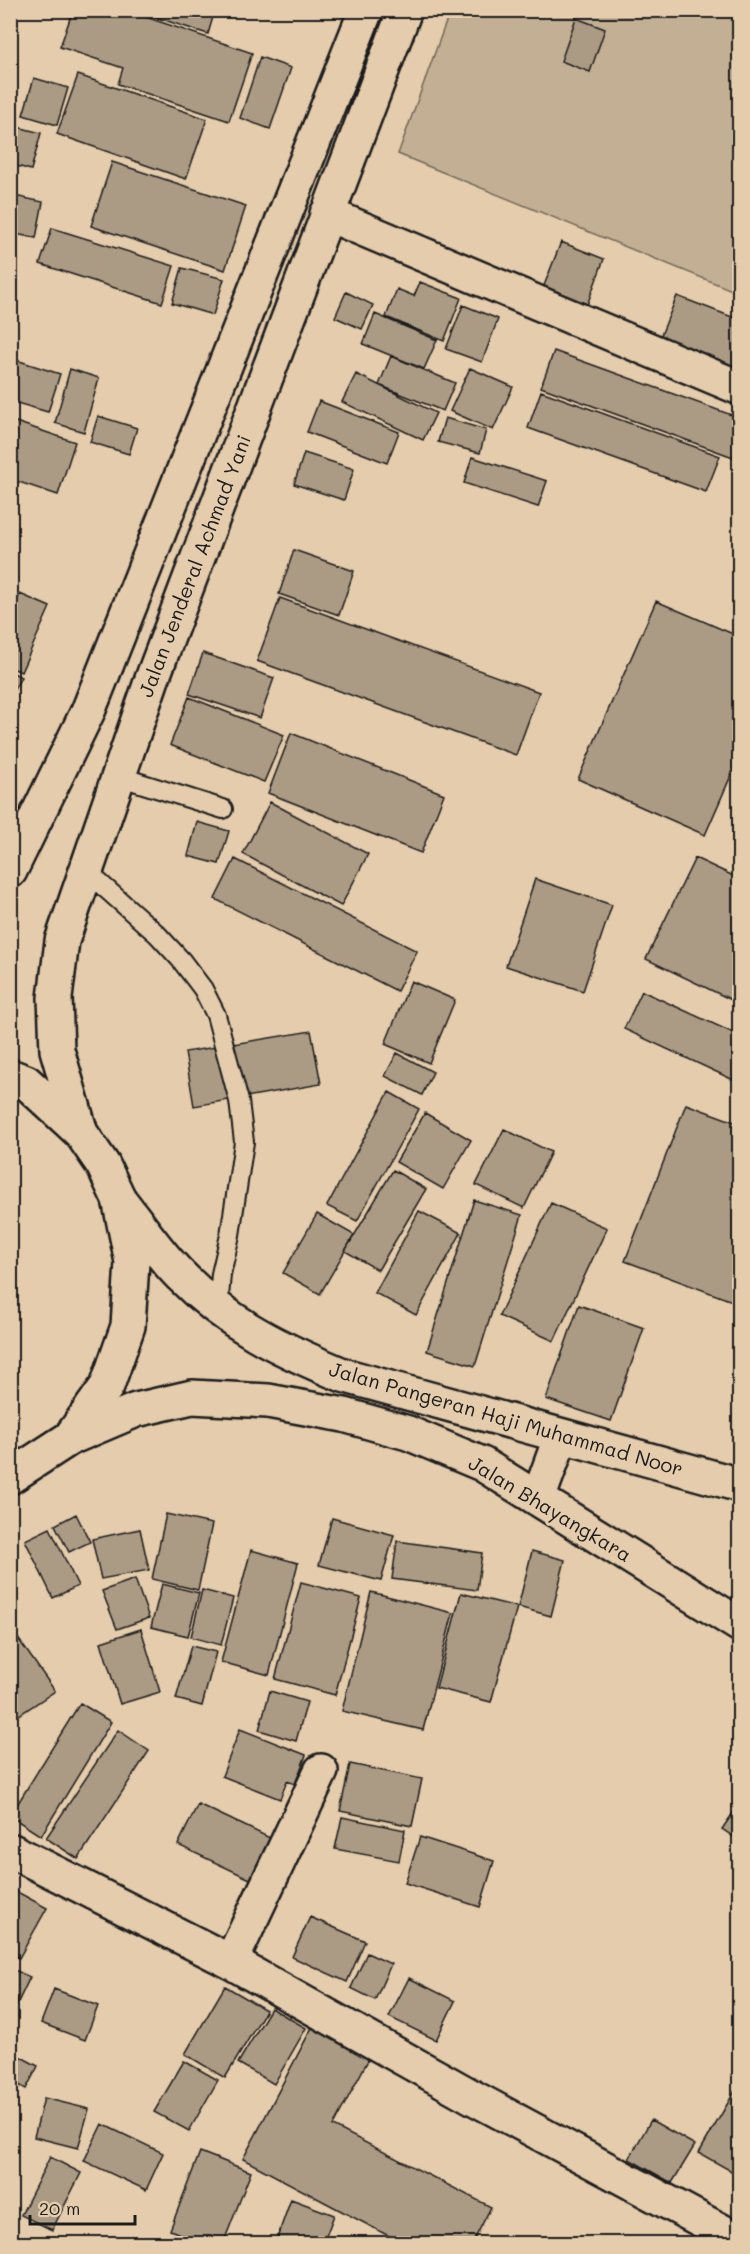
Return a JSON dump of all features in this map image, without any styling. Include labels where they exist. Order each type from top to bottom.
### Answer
[{"type":"main road","points":[[10,871],[89,709],[366,10]]},
{"type":"main road","name":"Jalan Jenderal Achmad Yani","points":[[81,1133],[57,1050],[55,998],[62,941],[156,668],[405,10]]},
{"type":"main road","points":[[327,214],[740,388]]},
{"type":"main road","points":[[10,1076],[26,1082],[81,1133],[103,1165],[119,1199],[132,1262],[128,1326],[107,1386],[70,1438],[10,1477]]},
{"type":"main road","name":"Jalan Pangeran Haji Muhammad Noor","points":[[119,1199],[179,1274],[218,1309],[285,1352],[343,1375],[740,1485]]},
{"type":"main road","name":"Jalan Bhayangkara","points":[[70,1438],[136,1410],[192,1397],[268,1401],[344,1415],[408,1433],[482,1464],[740,1625]]},
{"type":"main road","points":[[538,1499],[561,1436]]},
{"type":"main road","points":[[231,1962],[321,1771]]},
{"type":"main road","points":[[10,1850],[231,1962],[476,2099],[737,2234]]},
{"type":"lane","points":[[118,776],[223,809]]},
{"type":"lane","points":[[85,870],[157,934],[181,960],[202,989],[216,1015],[239,1101],[244,1142],[230,1235],[221,1274],[218,1309]]},
{"type":"shaded area","points":[[450,11],[739,11],[739,293],[398,154]]},
{"type":"building","points":[[73,10],[125,10],[252,53],[229,121],[118,84],[123,68],[60,47]]},
{"type":"building","points":[[133,10],[215,10],[208,34]]},
{"type":"building","points":[[576,18],[605,29],[590,72],[561,61]]},
{"type":"building","points":[[260,57],[291,68],[270,129],[240,118]]},
{"type":"building","points":[[78,75],[207,119],[186,179],[57,134]]},
{"type":"building","points":[[34,78],[68,88],[57,125],[23,115]]},
{"type":"building","points":[[10,125],[41,133],[31,170],[10,164]]},
{"type":"building","points":[[112,162],[246,206],[225,270],[91,226]]},
{"type":"building","points":[[10,195],[43,202],[36,238],[10,233]]},
{"type":"building","points":[[52,228],[174,266],[162,303],[40,264]]},
{"type":"building","points":[[561,242],[604,259],[584,313],[540,296]]},
{"type":"building","points":[[10,253],[18,256],[10,279]]},
{"type":"building","points":[[182,268],[224,279],[213,315],[172,303]]},
{"type":"building","points":[[420,282],[461,298],[444,341],[386,317],[397,289],[414,296]]},
{"type":"building","points":[[346,292],[373,305],[362,329],[335,317]]},
{"type":"building","points":[[677,296],[740,320],[740,377],[657,345]]},
{"type":"building","points":[[463,305],[498,319],[482,362],[446,349]]},
{"type":"building","points":[[375,314],[437,340],[424,369],[363,344]]},
{"type":"building","points":[[554,351],[740,418],[740,440],[733,457],[541,387]]},
{"type":"building","points":[[391,356],[455,383],[443,411],[379,385]]},
{"type":"building","points":[[10,358],[60,374],[48,412],[10,401]]},
{"type":"building","points":[[470,368],[513,387],[493,430],[450,411]]},
{"type":"building","points":[[70,369],[99,378],[84,432],[55,423]]},
{"type":"building","points":[[356,374],[436,413],[423,440],[342,402]]},
{"type":"building","points":[[541,391],[720,456],[706,492],[528,428]]},
{"type":"building","points":[[319,401],[399,432],[387,463],[307,432]]},
{"type":"building","points":[[98,416],[137,428],[129,454],[90,442]]},
{"type":"building","points":[[445,418],[486,430],[480,453],[438,442]]},
{"type":"building","points":[[10,420],[75,442],[58,495],[10,479]]},
{"type":"building","points":[[304,453],[354,469],[344,500],[294,484]]},
{"type":"building","points":[[472,457],[547,481],[538,507],[464,483]]},
{"type":"building","points":[[294,550],[354,571],[339,615],[279,594]]},
{"type":"building","points":[[20,594],[50,607],[21,672],[10,667],[10,616]]},
{"type":"building","points":[[280,598],[539,692],[516,755],[257,661]]},
{"type":"building","points":[[656,601],[740,637],[740,755],[705,835],[578,779]]},
{"type":"building","points":[[203,653],[274,678],[260,718],[189,694]]},
{"type":"building","points":[[10,671],[21,677],[10,697]]},
{"type":"building","points":[[189,697],[284,735],[264,782],[170,745]]},
{"type":"building","points":[[291,733],[444,794],[421,853],[268,793]]},
{"type":"building","points":[[270,802],[368,854],[341,906],[243,854]]},
{"type":"building","points":[[197,822],[229,831],[219,864],[188,856]]},
{"type":"building","points":[[695,858],[740,879],[740,1004],[646,959]]},
{"type":"building","points":[[235,859],[417,951],[397,991],[215,899]]},
{"type":"building","points":[[535,879],[612,905],[583,991],[506,966]]},
{"type":"building","points":[[411,981],[455,1000],[429,1063],[385,1044]]},
{"type":"building","points":[[642,991],[740,1036],[740,1083],[624,1029]]},
{"type":"building","points":[[311,1031],[321,1084],[194,1106],[185,1052]]},
{"type":"building","points":[[397,1053],[433,1072],[422,1095],[385,1076]]},
{"type":"building","points":[[389,1092],[419,1109],[357,1221],[327,1206]]},
{"type":"building","points":[[686,1104],[740,1124],[740,1304],[625,1261]]},
{"type":"building","points":[[425,1113],[471,1140],[443,1189],[396,1162]]},
{"type":"building","points":[[504,1129],[551,1152],[524,1208],[476,1185]]},
{"type":"building","points":[[393,1170],[426,1189],[378,1270],[345,1251]]},
{"type":"building","points":[[474,1200],[522,1215],[475,1366],[427,1351]]},
{"type":"building","points":[[551,1203],[607,1228],[554,1341],[499,1316]]},
{"type":"building","points":[[419,1211],[461,1233],[416,1315],[375,1293]]},
{"type":"building","points":[[317,1214],[354,1235],[320,1294],[283,1273]]},
{"type":"building","points":[[579,1305],[644,1328],[611,1421],[546,1399]]},
{"type":"building","points":[[76,1514],[90,1542],[69,1552],[55,1525]]},
{"type":"building","points":[[166,1514],[212,1524],[198,1590],[152,1579]]},
{"type":"building","points":[[332,1518],[394,1535],[381,1581],[319,1565]]},
{"type":"building","points":[[50,1528],[78,1586],[53,1598],[25,1540]]},
{"type":"building","points":[[140,1529],[149,1570],[101,1579],[92,1539]]},
{"type":"building","points":[[397,1541],[482,1553],[477,1590],[392,1579]]},
{"type":"building","points":[[251,1550],[298,1563],[269,1675],[221,1662]]},
{"type":"building","points":[[532,1551],[565,1560],[551,1616],[518,1607]]},
{"type":"building","points":[[135,1579],[149,1618],[117,1629],[102,1591]]},
{"type":"building","points":[[301,1582],[361,1598],[335,1695],[275,1679]]},
{"type":"building","points":[[162,1584],[199,1593],[188,1636],[151,1627]]},
{"type":"building","points":[[202,1590],[233,1598],[221,1645],[191,1637]]},
{"type":"building","points":[[371,1592],[453,1613],[423,1730],[342,1711]]},
{"type":"building","points":[[461,1593],[517,1607],[491,1702],[436,1688]]},
{"type":"building","points":[[10,1627],[55,1691],[10,1721]]},
{"type":"building","points":[[141,1629],[160,1692],[120,1704],[101,1642]]},
{"type":"building","points":[[191,1646],[216,1652],[202,1706],[176,1699]]},
{"type":"building","points":[[270,1691],[307,1702],[296,1741],[259,1730]]},
{"type":"building","points":[[80,1703],[111,1722],[41,1836],[10,1816]]},
{"type":"building","points":[[240,1729],[306,1755],[295,1784],[287,1781],[280,1799],[222,1776]]},
{"type":"building","points":[[118,1730],[149,1751],[78,1859],[46,1838]]},
{"type":"building","points":[[350,1764],[422,1779],[412,1826],[340,1811]]},
{"type":"building","points":[[740,1803],[740,1841],[722,1829]]},
{"type":"building","points":[[198,1804],[270,1838],[250,1879],[178,1845]]},
{"type":"building","points":[[342,1817],[405,1830],[399,1861],[335,1849]]},
{"type":"building","points":[[420,1837],[494,1861],[480,1907],[405,1883]]},
{"type":"building","points":[[10,1888],[47,1908],[19,1958],[10,1953]]},
{"type":"building","points":[[310,1917],[365,1941],[347,1982],[292,1957]]},
{"type":"building","points":[[367,1953],[391,1964],[375,2000],[351,1988]]},
{"type":"building","points":[[10,1968],[30,1977],[10,2019]]},
{"type":"building","points":[[409,1978],[455,2001],[436,2040],[389,2017]]},
{"type":"building","points":[[225,1986],[266,2010],[225,2078],[185,2054]]},
{"type":"building","points":[[54,1989],[98,2006],[85,2040],[41,2023]]},
{"type":"building","points":[[271,2008],[306,2028],[274,2084],[238,2063]]},
{"type":"building","points":[[318,2016],[375,2047],[333,2126],[491,2207],[472,2244],[404,2244],[243,2159]]},
{"type":"building","points":[[10,2051],[38,2066],[26,2089],[10,2080]]},
{"type":"building","points":[[184,2061],[218,2080],[189,2131],[154,2112]]},
{"type":"building","points":[[740,2082],[740,2176],[699,2153]]},
{"type":"building","points":[[44,2098],[89,2109],[78,2148],[34,2137]]},
{"type":"building","points":[[651,2120],[695,2145],[672,2183],[629,2159]]},
{"type":"building","points":[[102,2124],[163,2153],[146,2190],[84,2161]]},
{"type":"building","points":[[200,2152],[251,2172],[223,2244],[205,2244],[170,2230]]},
{"type":"building","points":[[50,2157],[81,2173],[52,2230],[21,2215]]},
{"type":"building","points":[[291,2199],[334,2215],[323,2244],[275,2244]]}]
